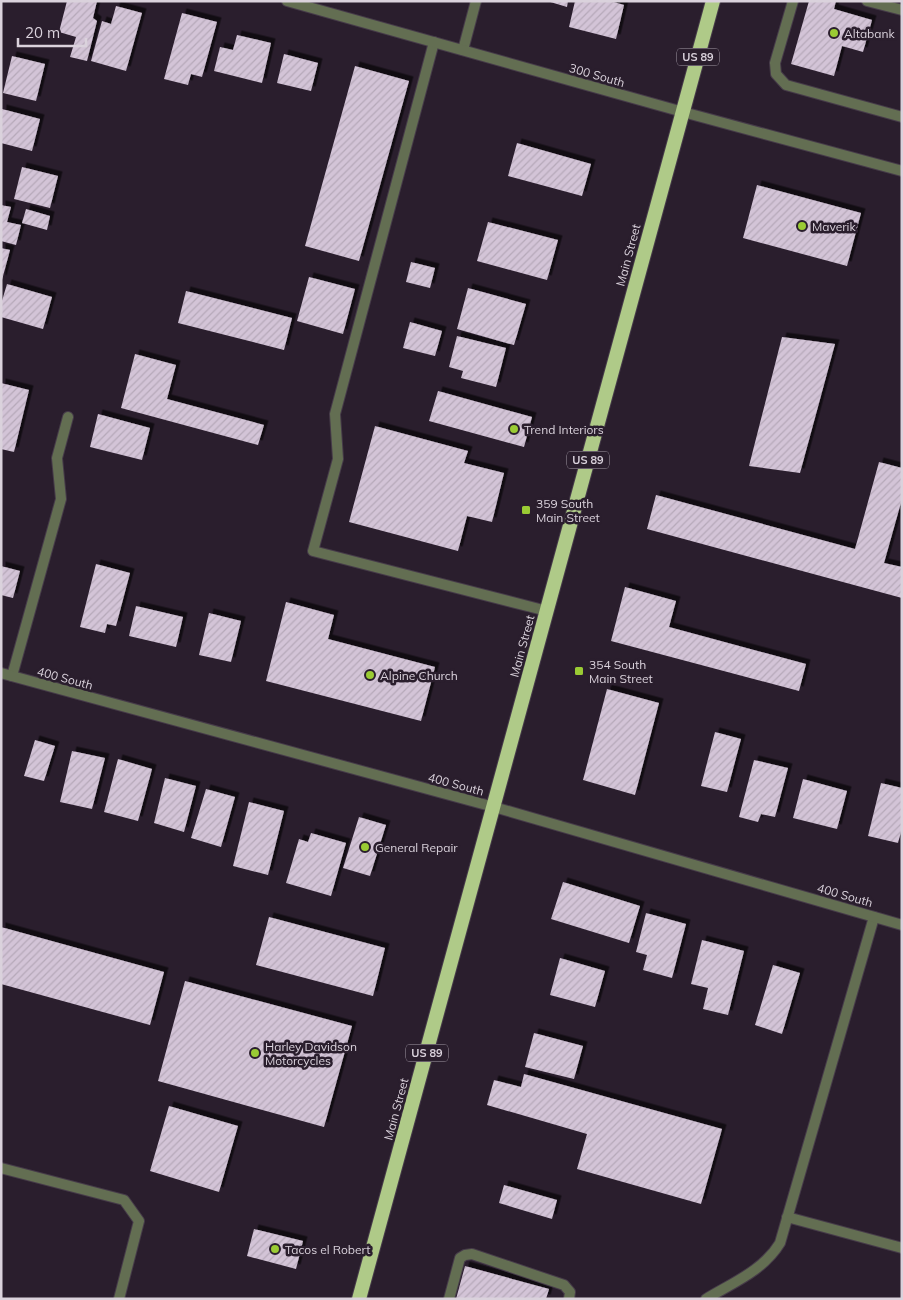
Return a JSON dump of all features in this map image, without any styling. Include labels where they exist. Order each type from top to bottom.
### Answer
[{"type":"highway","name":"Main Street","points":[[359,1299],[713,1]]},
{"type":"street","name":"300 South","points":[[287,1],[902,171]]},
{"type":"street","points":[[463,50],[476,1]]},
{"type":"street","points":[[793,1],[775,63],[776,74],[786,85],[902,117]]},
{"type":"street","points":[[867,1],[902,10]]},
{"type":"street","points":[[434,42],[335,414],[338,460],[313,551],[547,611]]},
{"type":"street","points":[[12,676],[61,499],[57,458],[68,417]]},
{"type":"street","name":"400 South","points":[[1,673],[494,807],[902,925]]},
{"type":"street","points":[[706,1299],[753,1271],[773,1255],[780,1244],[874,917]]},
{"type":"street","points":[[1,1168],[124,1200],[140,1221],[119,1299]]},
{"type":"street","points":[[788,1217],[902,1248]]},
{"type":"street","points":[[449,1299],[460,1258],[472,1254],[564,1285],[570,1292],[570,1299]]},
{"type":"building","points":[[67,1],[97,1],[93,18],[97,21],[87,61],[70,57],[76,37],[59,32]]},
{"type":"building","points":[[547,1],[568,1],[567,7]]},
{"type":"building","points":[[575,1],[610,1],[624,5],[616,39],[569,27]]},
{"type":"building","name":"Altabank","points":[[809,1],[836,1],[834,9],[872,20],[863,52],[842,46],[834,76],[791,64]]},
{"type":"building","points":[[116,6],[142,13],[126,71],[91,61],[102,21],[111,24]]},
{"type":"building","points":[[182,13],[217,22],[202,77],[191,74],[188,85],[164,79]]},
{"type":"building","points":[[237,35],[271,43],[262,83],[214,71],[220,47],[233,50]]},
{"type":"building","points":[[284,54],[318,63],[311,91],[277,83]]},
{"type":"building","points":[[12,56],[45,64],[36,101],[3,93]]},
{"type":"building","points":[[355,66],[409,81],[359,261],[305,246]]},
{"type":"building","points":[[2,109],[40,119],[32,151],[1,143]]},
{"type":"building","points":[[517,143],[591,164],[582,196],[508,176]]},
{"type":"building","points":[[22,167],[58,176],[50,208],[14,199]]},
{"type":"building","name":"Maverik","points":[[757,185],[861,213],[847,266],[743,238]]},
{"type":"building","points":[[1,205],[11,207],[7,222],[21,225],[16,245],[1,241]]},
{"type":"building","points":[[26,209],[50,216],[47,230],[22,223]]},
{"type":"building","points":[[488,222],[558,240],[547,280],[477,261]]},
{"type":"building","points":[[1,248],[10,250],[2,280],[1,279]]},
{"type":"building","points":[[411,262],[435,268],[430,288],[406,282]]},
{"type":"building","points":[[309,277],[355,289],[343,334],[297,321]]},
{"type":"building","points":[[7,284],[52,297],[43,329],[1,317],[1,304]]},
{"type":"building","points":[[468,288],[526,304],[514,345],[457,329]]},
{"type":"building","points":[[186,291],[292,318],[284,350],[178,323]]},
{"type":"building","points":[[410,322],[442,331],[435,356],[403,348]]},
{"type":"building","points":[[457,336],[506,348],[496,387],[461,378],[463,371],[449,367]]},
{"type":"building","points":[[782,337],[835,344],[800,473],[749,466]]},
{"type":"building","points":[[135,354],[176,365],[167,399],[264,425],[258,445],[121,408]]},
{"type":"building","points":[[1,383],[29,390],[14,452],[1,449]]},
{"type":"building","points":[[438,391],[532,417],[524,447],[429,421]]},
{"type":"building","points":[[98,414],[150,428],[142,460],[90,447]]},
{"type":"building","points":[[375,426],[468,451],[464,463],[504,473],[492,522],[467,516],[458,551],[349,522]]},
{"type":"building","points":[[879,462],[902,468],[902,499],[884,563],[902,567],[902,598],[647,529],[656,495],[855,549]]},
{"type":"building","points":[[96,564],[130,573],[116,626],[107,624],[105,633],[80,627]]},
{"type":"building","points":[[1,566],[20,571],[13,598],[1,595]]},
{"type":"building","points":[[625,587],[676,601],[669,627],[806,664],[799,691],[611,641]]},
{"type":"building","points":[[286,602],[334,615],[328,639],[435,667],[421,721],[266,681]]},
{"type":"building","points":[[136,606],[183,617],[176,647],[129,636]]},
{"type":"building","points":[[209,613],[241,621],[231,662],[199,655]]},
{"type":"building","points":[[607,689],[659,703],[635,795],[583,780]]},
{"type":"building","points":[[715,732],[741,739],[727,792],[701,786]]},
{"type":"building","points":[[35,740],[55,746],[44,781],[24,776]]},
{"type":"building","points":[[72,751],[105,758],[92,809],[60,802]]},
{"type":"building","points":[[118,759],[152,769],[138,821],[104,812]]},
{"type":"building","points":[[754,760],[788,768],[775,817],[761,814],[758,822],[739,817]]},
{"type":"building","points":[[165,778],[196,786],[184,832],[154,823]]},
{"type":"building","points":[[803,779],[847,791],[837,829],[793,818]]},
{"type":"building","points":[[881,783],[902,788],[902,828],[898,843],[868,836]]},
{"type":"building","points":[[206,789],[235,797],[221,847],[191,838]]},
{"type":"building","points":[[249,802],[284,811],[268,875],[233,866]]},
{"type":"building","name":"General Repair","points":[[359,817],[386,825],[370,876],[343,868]]},
{"type":"building","points":[[311,833],[346,843],[331,896],[286,883],[299,839],[308,842]]},
{"type":"building","points":[[563,882],[640,906],[629,943],[551,919]]},
{"type":"building","points":[[646,913],[686,924],[672,978],[643,970],[647,955],[636,952]]},
{"type":"building","points":[[269,917],[385,948],[373,996],[256,965]]},
{"type":"building","points":[[1,927],[164,972],[150,1025],[1,984]]},
{"type":"building","points":[[702,940],[744,951],[728,1015],[703,1009],[708,988],[691,984]]},
{"type":"building","points":[[560,958],[605,971],[595,1007],[550,995]]},
{"type":"building","points":[[773,965],[800,973],[782,1034],[755,1025]]},
{"type":"building","name":"Harley Davidson Motorcycles","points":[[185,981],[352,1026],[324,1127],[158,1081]]},
{"type":"building","points":[[534,1033],[583,1046],[574,1079],[525,1067]]},
{"type":"building","points":[[524,1074],[722,1129],[701,1204],[577,1169],[587,1134],[487,1105],[494,1080],[521,1087]]},
{"type":"building","points":[[169,1106],[238,1126],[219,1192],[150,1171]]},
{"type":"building","points":[[504,1185],[557,1200],[552,1219],[499,1203]]},
{"type":"building","name":"Tacos el Robert","points":[[254,1229],[303,1241],[296,1269],[247,1256]]},
{"type":"building","points":[[465,1266],[549,1289],[546,1299],[456,1299]]},
{"type":"place","name":"Altabank","points":[[834,33]]},
{"type":"place","name":"Maverik","points":[[802,226]]},
{"type":"place","name":"Trend Interiors","points":[[514,429]]},
{"type":"place","name":"359 South Main Street","points":[[526,510]]},
{"type":"place","name":"354 South Main Street","points":[[579,671]]},
{"type":"place","name":"Alpine Church","points":[[370,675]]},
{"type":"place","name":"General Repair","points":[[365,847]]},
{"type":"place","name":"Harley Davidson Motorcycles","points":[[255,1053]]},
{"type":"place","name":"Tacos el Robert","points":[[275,1249]]}]
